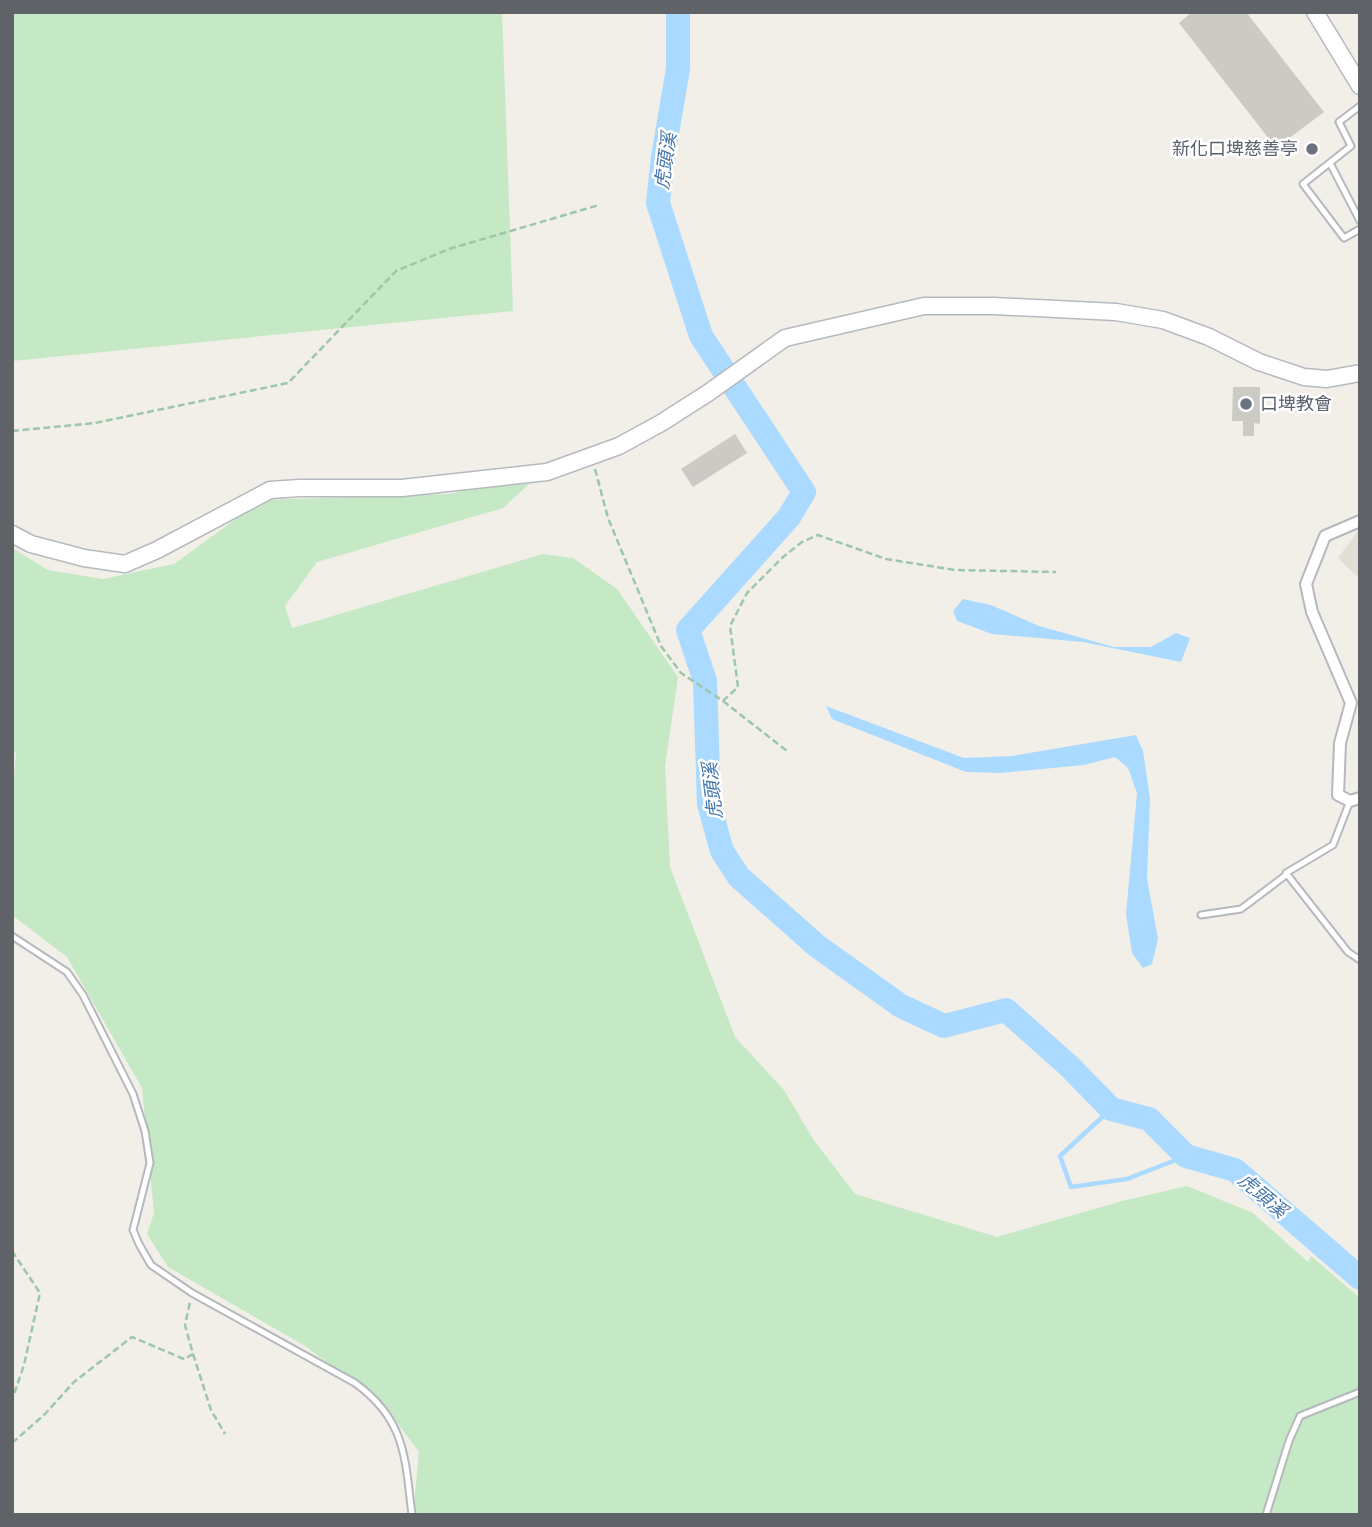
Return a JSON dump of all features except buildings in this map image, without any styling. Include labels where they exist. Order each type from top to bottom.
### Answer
[{"type":"street","points":[[1315,12],[1360,86]]},
{"type":"street","points":[[12,534],[31,544],[70,555],[125,564],[270,490],[414,487],[547,472],[619,446],[708,393],[785,338],[924,306],[993,306],[1116,312],[1163,320],[1209,337],[1259,362],[1304,377],[1327,379],[1360,373]]},
{"type":"street","points":[[1355,799],[1338,795],[1340,743],[1351,703],[1312,612],[1306,584],[1325,536],[1360,521]]},
{"type":"lane","points":[[1360,106],[1339,122],[1351,146],[1303,184],[1344,238],[1360,229]]},
{"type":"lane","points":[[1330,163],[1360,220]]},
{"type":"lane","points":[[1201,915],[1241,909],[1286,875],[1333,845],[1355,799]]},
{"type":"lane","points":[[1286,875],[1348,952],[1360,960]]},
{"type":"lane","points":[[12,936],[67,972],[83,995],[133,1094],[145,1131],[150,1163],[133,1230],[151,1265],[192,1293],[355,1383],[370,1394],[390,1418],[398,1434],[405,1456],[412,1515]]},
{"type":"lane","points":[[1266,1515],[1289,1441],[1300,1416],[1360,1392]]},
{"type":"path","points":[[12,431],[95,423],[288,383],[396,271],[449,249],[599,205]]},
{"type":"path","points":[[592,455],[608,518],[661,646],[681,673],[723,701],[788,751]]},
{"type":"path","points":[[723,701],[738,687],[730,626],[747,593],[783,557],[802,542],[818,535],[886,559],[955,570],[1056,572]]},
{"type":"path","points":[[12,1251],[40,1293],[24,1365],[12,1400]]},
{"type":"path","points":[[192,1293],[185,1325],[211,1410],[225,1434]]},
{"type":"path","points":[[12,1443],[45,1414],[74,1382],[132,1337],[184,1359],[193,1354]]},
{"type":"shaded area","points":[[1360,528],[1360,579],[1338,558]]},
{"type":"green space","points":[[12,12],[502,12],[513,311],[12,361]]},
{"type":"green space","points":[[543,471],[503,508],[317,562],[285,606],[292,628],[543,554],[573,558],[617,589],[678,677],[665,766],[670,867],[735,1037],[784,1090],[813,1139],[855,1194],[997,1237],[1122,1201],[1187,1186],[1253,1213],[1308,1262],[1311,1256],[1360,1298],[1360,1515],[415,1515],[419,1452],[384,1405],[305,1346],[168,1267],[147,1234],[154,1213],[142,1088],[67,957],[12,915],[12,802],[16,753],[12,747],[12,548],[48,570],[103,579],[174,564],[262,500],[450,494]]},
{"type":"water","points":[[963,599],[991,605],[1039,626],[1114,647],[1151,647],[1176,633],[1190,638],[1181,662],[1083,642],[992,634],[957,621],[953,611]]},
{"type":"water","points":[[826,706],[964,758],[1012,756],[1136,735],[1143,751],[1150,799],[1147,879],[1158,939],[1152,964],[1143,968],[1132,953],[1126,914],[1137,793],[1128,768],[1115,757],[1084,765],[1000,773],[966,772],[832,719]]},
{"type":"waterway","name":"虎頭溪","points":[[678,12],[678,69],[658,203],[701,336],[804,492],[789,517],[688,630],[705,681],[709,804],[722,851],[739,877],[817,946],[901,1006],[944,1026],[1006,1010],[1069,1066],[1111,1109],[1149,1119],[1186,1156],[1235,1170],[1360,1278]]},
{"type":"waterway","points":[[1111,1109],[1060,1156],[1071,1187],[1127,1179],[1186,1156]]},
{"type":"place","name":"新化口埤慈善亭","points":[[1312,149]]},
{"type":"place","name":"口埤教會","points":[[1246,404]]}]
